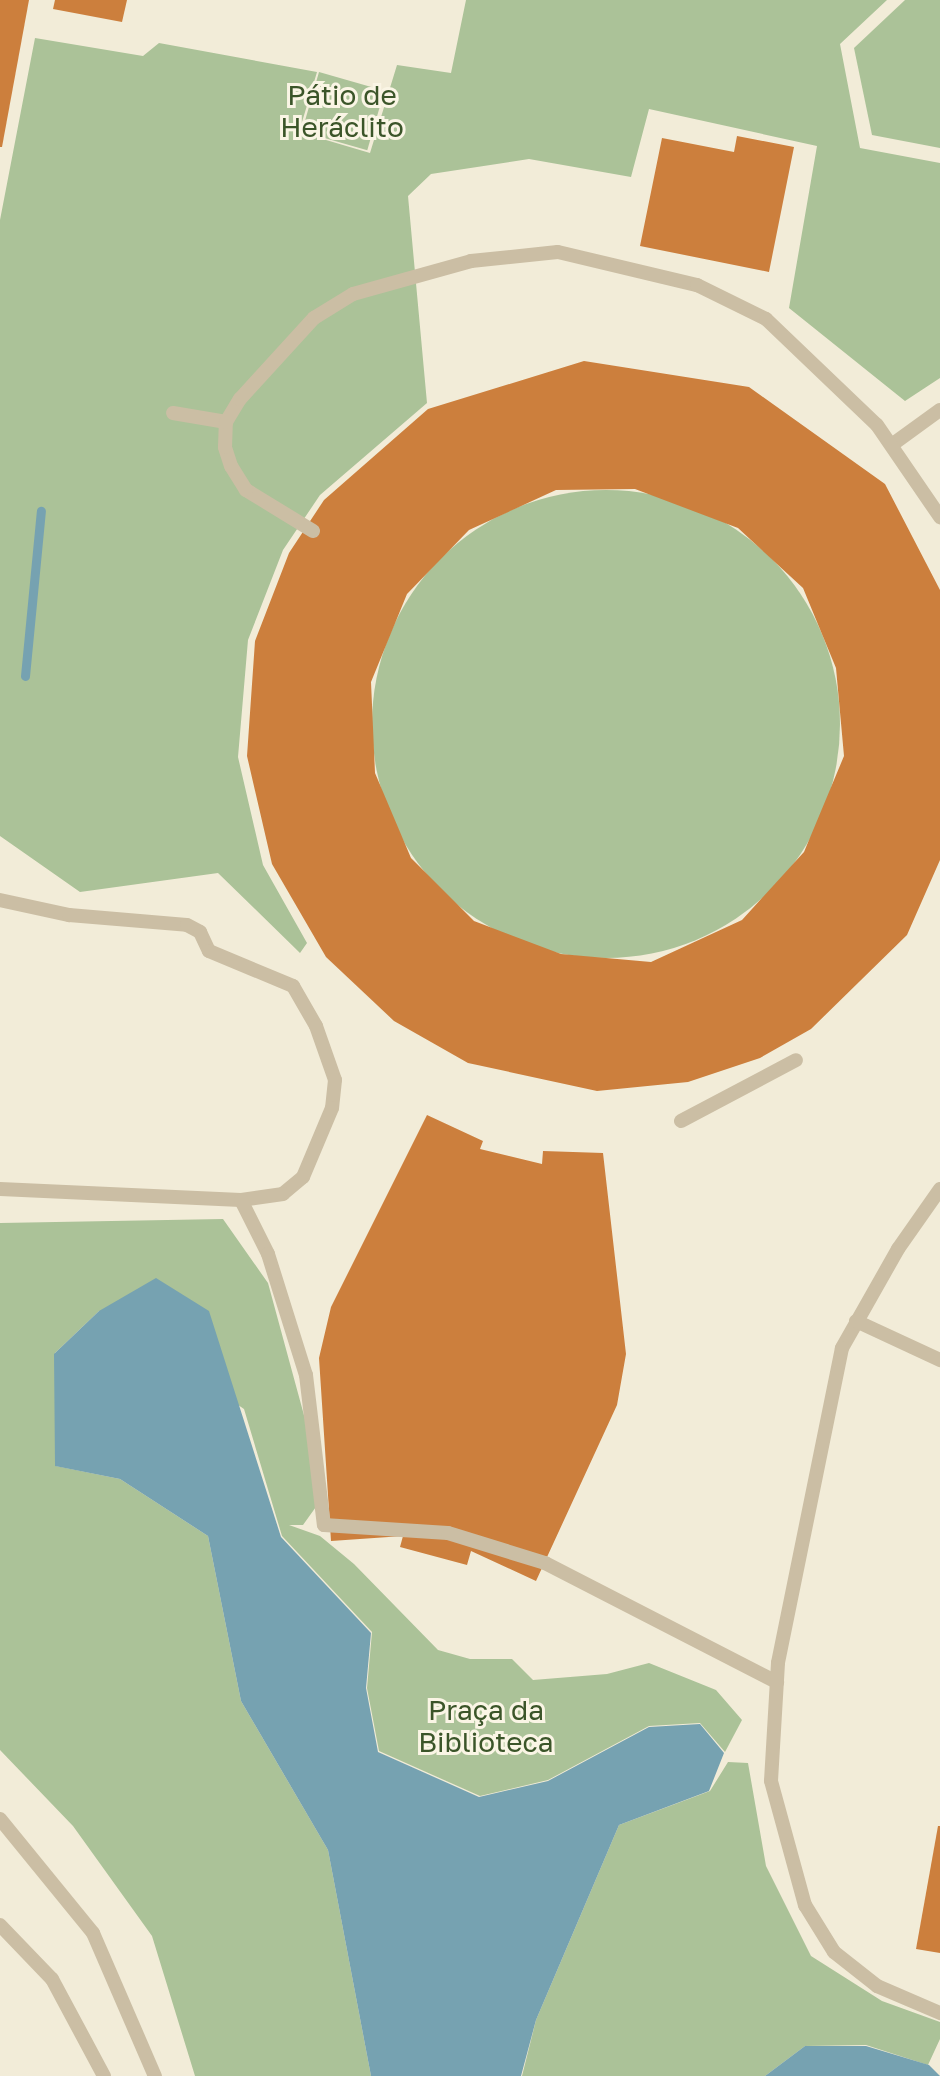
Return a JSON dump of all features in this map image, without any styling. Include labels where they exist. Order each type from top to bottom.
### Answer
[{"type":"lane","points":[[313,531],[246,490],[225,447],[226,422],[240,399],[314,318],[353,294],[471,261],[558,252],[697,285],[766,319],[893,444],[940,517]]},
{"type":"lane","points":[[893,444],[940,410]]},
{"type":"lane","points":[[173,413],[226,422]]},
{"type":"lane","points":[[0,900],[69,915],[187,925],[200,932],[209,951],[293,986],[316,1026],[335,1080],[332,1108],[303,1177],[283,1194],[241,1200],[0,1189]]},
{"type":"lane","points":[[681,1121],[796,1060]]},
{"type":"lane","points":[[940,1189],[842,1348],[777,1682],[771,1781],[805,1905],[834,1952],[877,1986],[940,2013]]},
{"type":"lane","points":[[241,1200],[268,1254],[306,1375],[324,1525],[448,1533],[545,1563],[727,1661],[777,1682]]},
{"type":"lane","points":[[856,1321],[940,1360]]},
{"type":"lane","points":[[0,1819],[93,1933],[155,2076]]},
{"type":"lane","points":[[0,1925],[52,1979],[104,2076]]},
{"type":"green space","points":[[466,0],[887,0],[840,44],[860,148],[940,163],[940,378],[905,401],[789,308],[817,146],[649,109],[631,177],[529,159],[431,174],[408,196],[427,403],[320,495],[283,550],[248,640],[238,757],[263,865],[307,943],[300,953],[218,873],[80,892],[0,836],[0,220],[35,38],[143,56],[159,43],[317,72],[299,132],[370,153],[397,65],[451,73]]},
{"type":"green space","points":[[905,0],[940,0],[940,148],[872,135],[854,48]]},
{"type":"green space","name":"Pátio de Heráclito","points":[[319,72],[384,91],[367,150],[302,132]]},
{"type":"green space","points":[[606,490],[652,494],[696,507],[736,529],[772,558],[801,594],[823,634],[836,678],[840,724],[836,770],[823,814],[801,854],[772,890],[736,919],[696,941],[652,954],[606,958],[560,954],[516,941],[476,919],[440,890],[411,854],[389,814],[376,770],[372,724],[376,678],[389,634],[411,594],[440,558],[476,529],[516,507],[560,494]]},
{"type":"green space","name":"Praça da Biblioteca","points":[[223,1219],[268,1283],[314,1452],[318,1504],[303,1525],[289,1525],[320,1536],[354,1564],[438,1650],[470,1659],[512,1659],[533,1680],[607,1674],[649,1663],[716,1690],[742,1720],[725,1752],[700,1723],[649,1726],[548,1780],[480,1796],[379,1751],[367,1688],[372,1632],[282,1536],[244,1409],[99,1311],[55,1353],[56,1466],[120,1479],[208,1536],[241,1701],[328,1850],[371,2076],[195,2076],[152,1936],[73,1826],[0,1750],[0,1223]]},
{"type":"green space","points":[[728,1762],[748,1763],[766,1866],[811,1956],[882,2001],[940,2022],[940,2039],[928,2065],[866,2045],[805,2046],[765,2076],[522,2076],[536,2020],[619,1825],[710,1791]]},
{"type":"water","points":[[156,1278],[209,1311],[281,1537],[371,1633],[366,1688],[378,1752],[479,1797],[548,1781],[649,1727],[700,1724],[724,1753],[709,1791],[619,1825],[536,2020],[521,2076],[371,2076],[328,1850],[241,1701],[208,1536],[120,1479],[55,1466],[54,1354],[99,1311]]},
{"type":"water","points":[[805,2046],[866,2046],[929,2065],[940,2076],[765,2076]]},
{"type":"building","points":[[0,0],[29,0],[2,147],[0,147]]},
{"type":"building","points":[[55,0],[127,0],[122,22],[53,9]]},
{"type":"building","points":[[737,136],[794,147],[769,272],[640,246],[662,138],[734,152]]},
{"type":"building","points":[[584,361],[749,387],[885,484],[940,590],[940,860],[907,935],[811,1029],[760,1058],[688,1082],[597,1091],[468,1063],[394,1021],[326,957],[272,864],[247,756],[255,641],[289,553],[324,500],[428,409]],"holes":[[[635,489],[738,528],[803,588],[836,668],[844,756],[804,852],[742,920],[651,962],[561,954],[474,921],[411,858],[375,773],[371,682],[407,594],[469,530],[556,490]]]},
{"type":"building","points":[[427,1115],[483,1141],[480,1149],[542,1164],[543,1151],[603,1153],[626,1354],[617,1405],[536,1581],[471,1551],[467,1565],[400,1547],[403,1536],[331,1541],[319,1358],[331,1307]]},
{"type":"building","points":[[940,1826],[940,1953],[916,1949]]},
{"type":"waterway","points":[[25,676],[41,511]]}]
